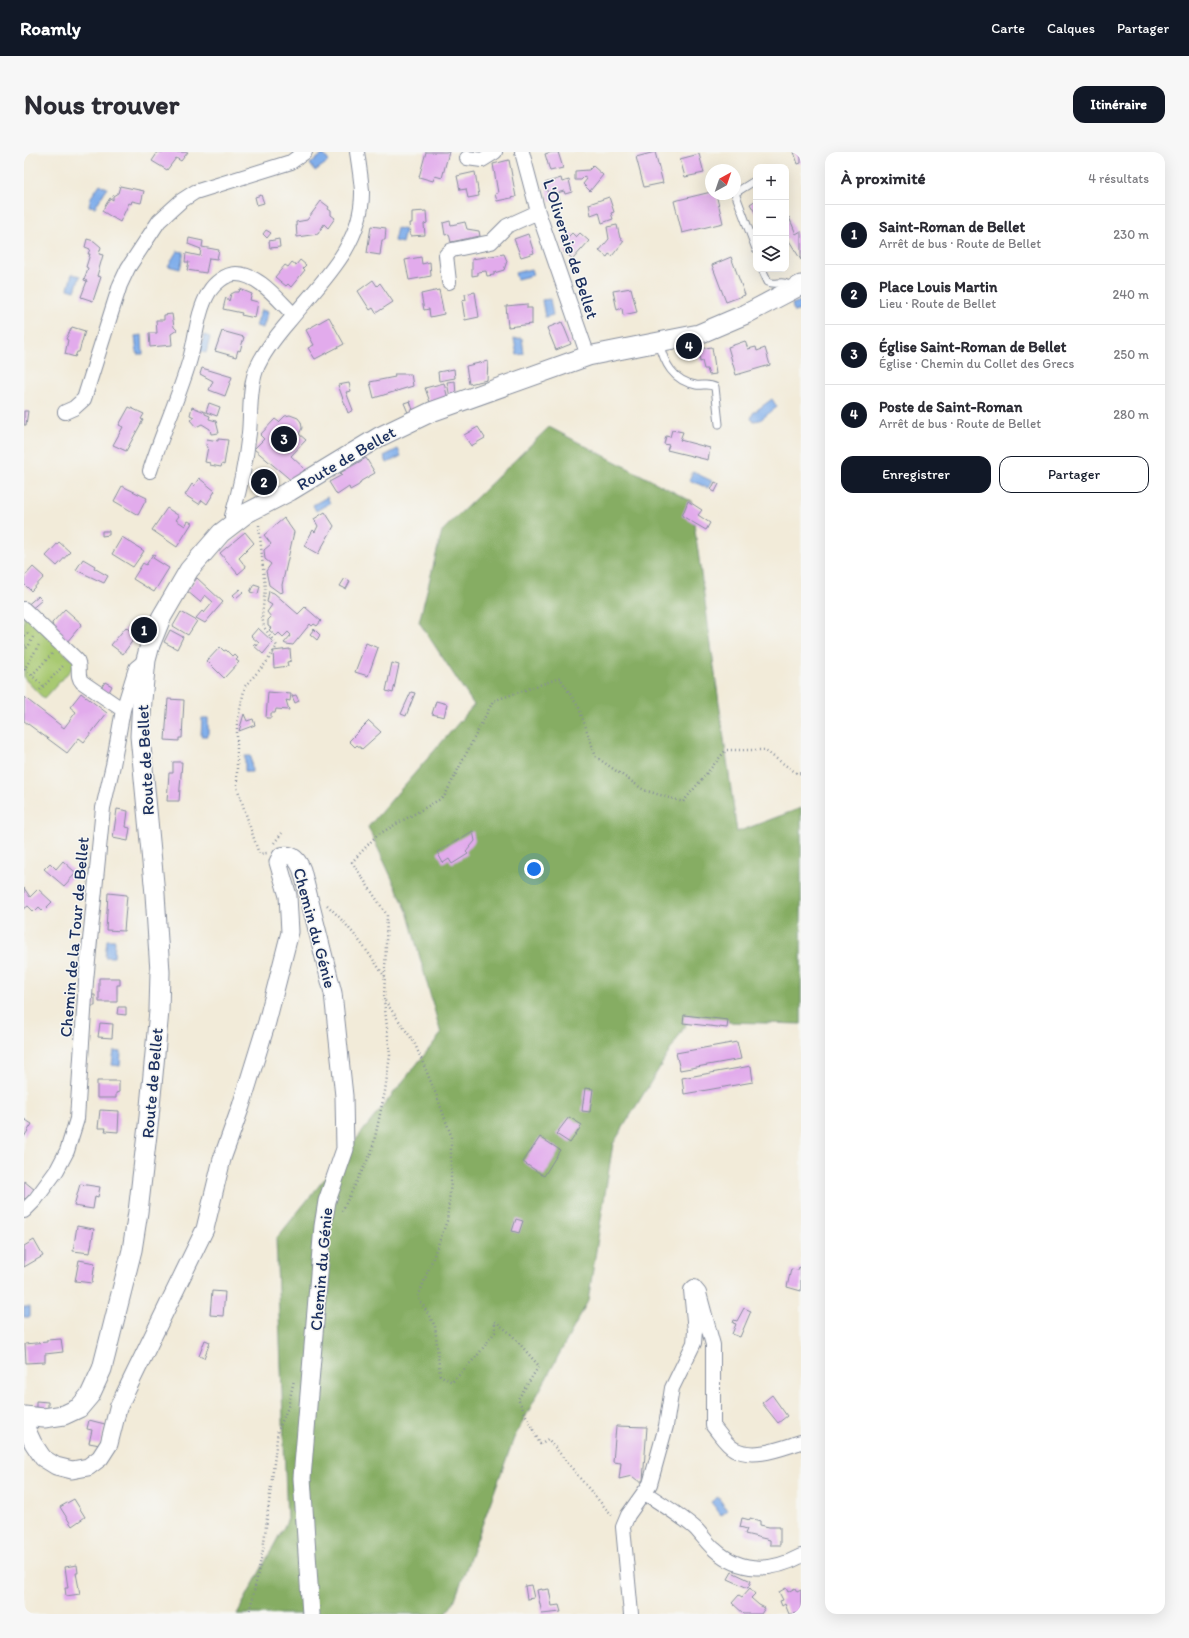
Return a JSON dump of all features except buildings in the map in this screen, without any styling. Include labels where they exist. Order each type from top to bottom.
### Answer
[{"type":"main road","name":"Route de Bellet","points":[[25,1416],[44,1418],[64,1415],[79,1408],[90,1396],[102,1369],[132,1250],[138,1212],[159,1011],[160,972],[140,736],[142,700],[146,660],[161,618],[179,586],[201,555],[221,533],[234,522],[290,491],[379,437],[431,412],[588,356],[699,334],[711,330],[746,314],[796,287]]},
{"type":"street","points":[[65,412],[74,408],[84,399],[120,285],[158,221],[195,192],[291,162],[305,152]]},
{"type":"street","points":[[234,522],[232,516],[244,470],[249,435],[252,388],[256,370],[278,334],[338,263],[352,235],[357,222],[362,192],[358,152]]},
{"type":"street","points":[[467,158],[482,160],[495,152]]},
{"type":"street","name":"L'Oliveraie de Bellet","points":[[522,152],[538,212],[588,356]]},
{"type":"street","points":[[449,282],[446,255],[452,250],[491,242],[507,226],[538,212]]},
{"type":"street","points":[[150,471],[190,359],[204,302],[214,286],[227,277],[235,274],[248,276],[266,288],[294,315]]},
{"type":"street","points":[[24,609],[76,660],[79,664],[79,679],[123,710]]},
{"type":"street","name":"Chemin de la Tour de Bellet","points":[[24,1212],[38,1197],[68,1151],[77,1118],[86,981],[103,808],[113,766],[123,710],[136,668],[146,660]]},
{"type":"street","name":"Chemin du Génie","points":[[25,1416],[27,1430],[35,1447],[43,1458],[56,1466],[79,1470],[95,1464],[105,1452],[109,1444],[118,1408],[205,1229],[222,1159],[241,1106],[267,1022],[290,932],[288,896],[278,862],[281,856],[287,854],[292,856],[300,864],[333,993],[344,1096],[345,1149],[327,1201],[322,1226],[302,1478],[311,1614]]},
{"type":"street","points":[[630,1614],[623,1527],[628,1515],[645,1493],[654,1472],[666,1426],[672,1388],[694,1343],[695,1331],[691,1294],[691,1290],[694,1287],[699,1293],[713,1345],[713,1426],[732,1448],[744,1453],[772,1450],[801,1442]]},
{"type":"street","points":[[645,1493],[695,1528],[714,1549],[739,1566],[768,1568],[786,1564],[801,1556]]},
{"type":"lane","points":[[753,182],[735,193],[753,241]]},
{"type":"lane","points":[[763,272],[768,282],[774,285],[784,282],[796,287]]},
{"type":"lane","points":[[659,342],[662,358],[675,376],[692,384],[710,384],[715,387],[719,424]]},
{"type":"path","points":[[257,508],[265,589],[262,616],[264,627],[277,646],[266,663],[245,686],[237,723],[237,787],[259,854],[268,852],[282,833]]},
{"type":"path","points":[[24,645],[26,648],[28,647],[34,634],[46,645]]},
{"type":"path","points":[[42,641],[24,669],[43,686]]},
{"type":"path","points":[[50,649],[58,656]]},
{"type":"path","points":[[32,675],[54,653]]},
{"type":"path","points":[[40,690],[65,664],[61,660]]},
{"type":"path","points":[[339,1217],[372,1150],[390,1055],[384,1000],[387,915],[352,862],[377,835],[444,797],[493,701],[560,678],[579,708],[596,757],[644,790],[682,802],[726,750],[764,750],[798,774],[801,773]]},
{"type":"path","points":[[308,896],[321,900],[349,927],[363,943],[385,978]]},
{"type":"path","points":[[384,1000],[414,1042],[436,1094],[451,1135],[451,1182],[447,1221],[418,1297],[435,1326],[440,1375],[452,1382],[477,1356],[495,1332],[495,1321],[511,1334],[539,1366],[518,1399],[540,1444],[548,1440],[584,1482],[592,1495],[623,1527]]},
{"type":"path","points":[[249,1614],[263,1550],[278,1432],[288,1407],[296,1375]]},
{"type":"green space","points":[[549,427],[691,501],[737,832],[801,808],[801,1024],[688,1021],[613,1144],[588,1301],[514,1438],[454,1602],[446,1614],[237,1614],[287,1521],[276,1239],[441,1034],[407,911],[368,827],[474,705],[419,622],[442,531]]},
{"type":"green space","points":[[24,613],[76,664],[44,699],[24,678]]},
{"type":"water","points":[[323,154],[329,161],[315,171],[310,164]]},
{"type":"water","points":[[100,184],[107,188],[95,207],[89,206],[91,197]]},
{"type":"water","points":[[397,228],[405,230],[402,243],[394,241]]},
{"type":"water","points":[[177,251],[184,252],[180,269],[168,266]]},
{"type":"water","points":[[531,269],[533,275],[517,279],[515,273]]},
{"type":"water","points":[[72,274],[80,276],[75,291],[68,289]]},
{"type":"water","points":[[550,299],[553,315],[545,317],[542,300]]},
{"type":"water","points":[[801,301],[801,310],[794,312],[792,304]]},
{"type":"water","points":[[261,310],[268,312],[263,328],[256,326]]},
{"type":"water","points":[[142,335],[143,354],[137,354],[135,336]]},
{"type":"water","points":[[204,335],[210,337],[206,353],[200,351]]},
{"type":"water","points":[[522,338],[524,354],[517,355],[514,339]]},
{"type":"water","points":[[772,399],[777,407],[760,420],[754,421],[751,419],[753,413]]},
{"type":"water","points":[[398,449],[401,456],[387,463],[384,456]]},
{"type":"water","points":[[693,472],[712,481],[708,488],[689,480]]},
{"type":"water","points":[[327,497],[330,503],[316,511],[313,505]]},
{"type":"water","points":[[202,718],[208,718],[208,736],[201,736]]},
{"type":"water","points":[[245,756],[251,756],[252,772],[245,772]]},
{"type":"water","points":[[107,940],[115,940],[114,957],[105,957]]},
{"type":"water","points":[[114,1051],[121,1052],[120,1066],[112,1065]]},
{"type":"water","points":[[24,1307],[30,1307],[30,1317],[24,1317]]},
{"type":"water","points":[[718,1497],[727,1510],[721,1515],[711,1502]]},
{"type":"place","name":"Poste de Saint-Roman","points":[[689,346]]},
{"type":"place","name":"Église Saint-Roman de Bellet","points":[[284,439]]},
{"type":"place","name":"Place Louis Martin","points":[[264,482]]},
{"type":"place","name":"Saint-Roman de Bellet","points":[[144,630]]}]
